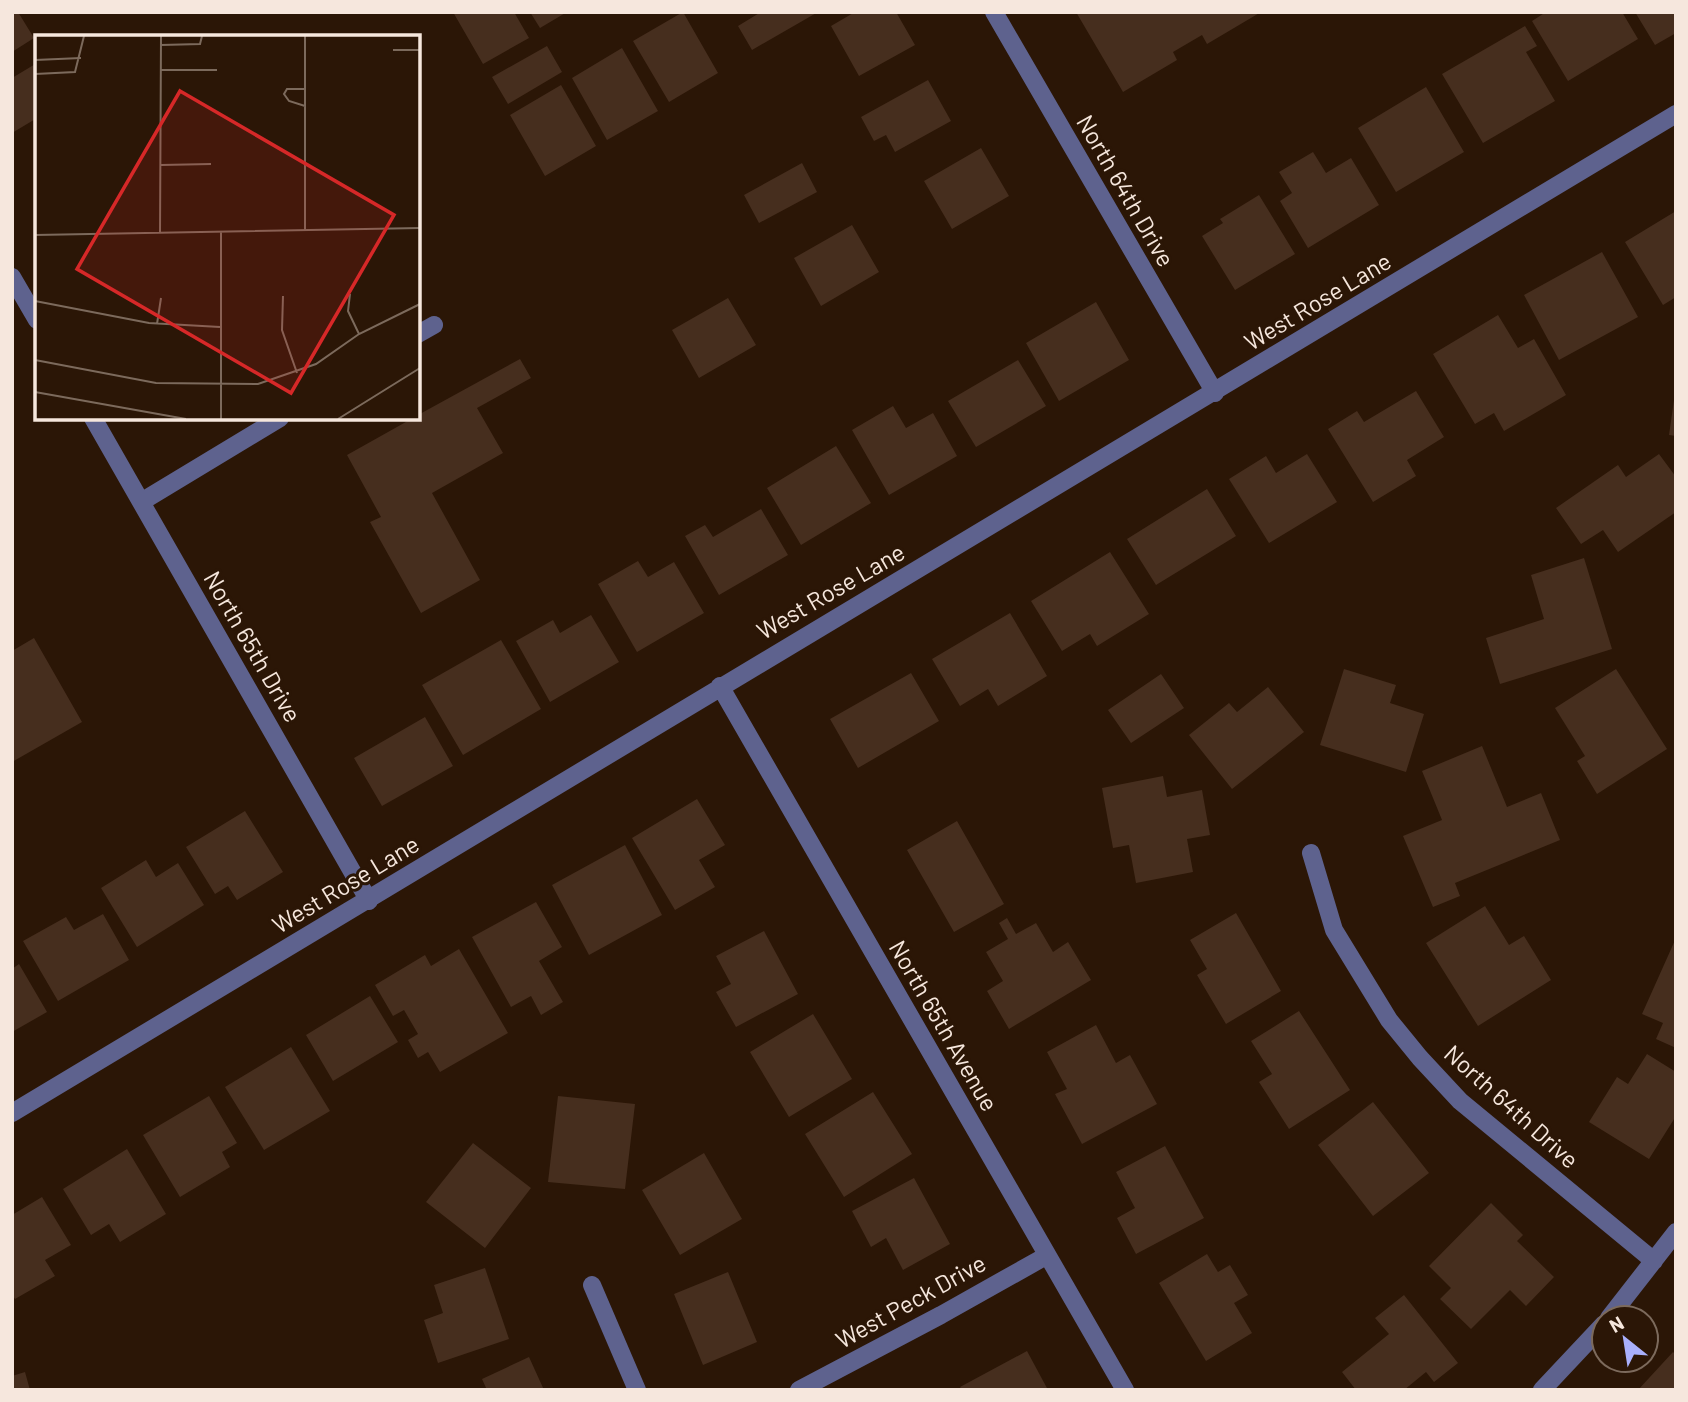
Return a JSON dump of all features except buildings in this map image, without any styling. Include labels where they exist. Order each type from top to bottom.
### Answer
[{"type":"street","name":"North 64th Drive","points":[[994,12],[1215,393]]},
{"type":"street","name":"West Rose Lane","points":[[12,1113],[1676,114]]},
{"type":"street","points":[[12,277],[35,317]]},
{"type":"street","points":[[420,333],[434,325]]},
{"type":"street","name":"North 65th Drive","points":[[94,420],[369,901]]},
{"type":"street","points":[[141,502],[277,420]]},
{"type":"street","name":"North 65th Avenue","points":[[720,686],[1125,1390]]},
{"type":"street","name":"North 64th Drive","points":[[1311,853],[1334,930],[1389,1020],[1420,1058],[1460,1101],[1654,1261]]},
{"type":"street","points":[[1620,1304],[1676,1231]]},
{"type":"street","name":"West Peck Drive","points":[[799,1390],[1046,1256]]},
{"type":"street","points":[[592,1285],[637,1390]]},
{"type":"street","points":[[1542,1390],[1590,1339]]}]
